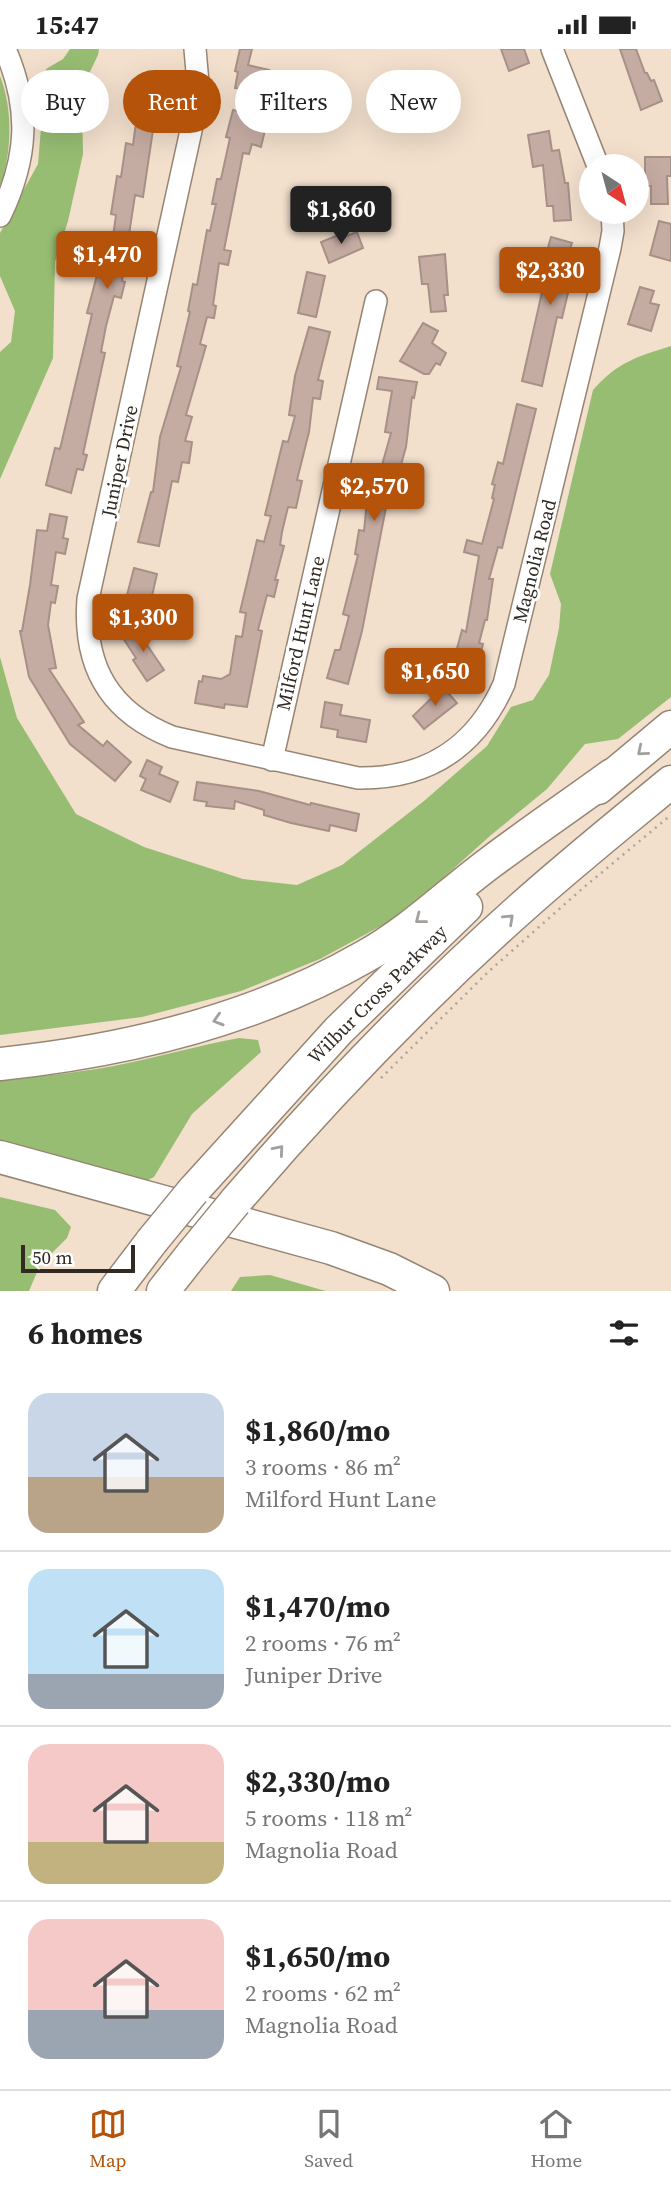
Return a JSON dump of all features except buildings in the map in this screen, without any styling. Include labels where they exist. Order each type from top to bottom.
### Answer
[{"type":"highway","name":"Wilbur Cross Parkway","points":[[114,1291],[193,1191],[301,1070],[377,991],[456,915],[612,775],[671,727]]},
{"type":"highway","points":[[0,1064],[99,1049],[179,1031],[246,1011],[310,985],[390,941],[490,862],[612,775]]},
{"type":"highway","name":"Wilbur Cross Parkway","points":[[163,1291],[235,1202],[329,1095],[440,983],[550,883],[671,782]]},
{"type":"highway","points":[[0,1157],[331,1248],[389,1269],[433,1291]]},
{"type":"highway","points":[[0,1173],[326,1264],[396,1291]]},
{"type":"street","points":[[0,216],[15,180],[24,125],[18,83],[5,49]]},
{"type":"street","name":"Juniper Drive","points":[[195,49],[198,83],[192,126],[88,599],[88,639],[98,672],[107,689],[136,719],[172,737],[272,760]]},
{"type":"street","points":[[552,49],[593,154]]},
{"type":"street","name":"Magnolia Road","points":[[272,760],[358,778],[395,776],[413,772],[445,756],[473,734],[487,717],[504,684],[610,248],[613,224]]},
{"type":"street","name":"Milford Hunt Lane","points":[[272,760],[376,301]]},
{"type":"path","points":[[379,1080],[487,973],[671,815]]},
{"type":"green space","points":[[70,49],[99,49],[91,70],[46,70],[63,59]]},
{"type":"green space","points":[[0,76],[9,117],[9,145],[0,186]]},
{"type":"green space","points":[[41,133],[83,133],[83,154],[68,221],[55,262],[53,358],[0,479],[0,352],[11,342],[15,311],[0,276],[0,233],[38,164]]},
{"type":"green space","points":[[671,346],[671,697],[618,739],[585,744],[547,789],[403,914],[320,959],[241,991],[142,1017],[0,1035],[0,657],[17,718],[76,814],[144,847],[243,879],[297,885],[342,865],[424,801],[487,746],[511,707],[533,700],[549,675],[561,604],[550,574],[593,390],[619,367]]},
{"type":"green space","points":[[239,1038],[258,1040],[261,1052],[192,1114],[154,1177],[146,1181],[0,1143],[0,1080],[112,1066]]},
{"type":"green space","points":[[0,1197],[55,1210],[71,1227],[67,1238],[40,1265],[29,1291],[0,1291]]},
{"type":"green space","points":[[270,1275],[327,1291],[231,1291],[240,1277]]}]
